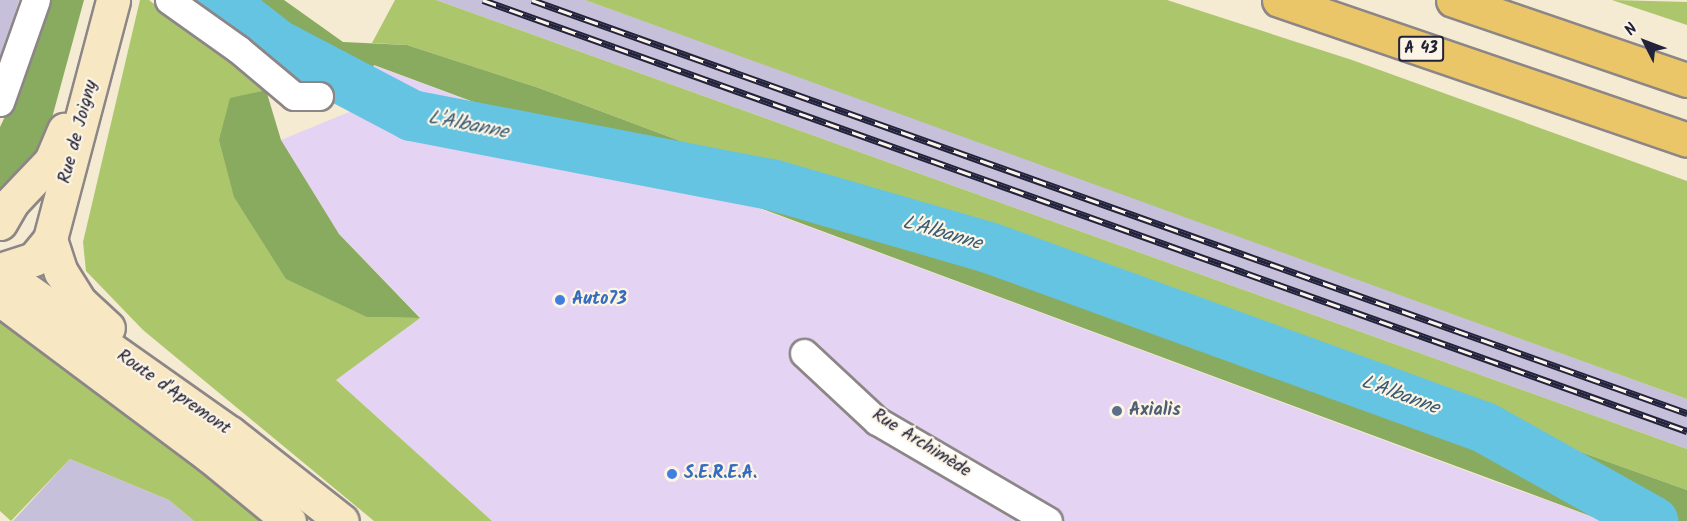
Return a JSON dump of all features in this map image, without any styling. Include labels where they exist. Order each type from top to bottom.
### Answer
[{"type":"highway","name":"A 43","points":[[1279,0],[1687,140]]},
{"type":"highway","points":[[1453,0],[1687,80]]},
{"type":"main road","name":"Rue de Joigny","points":[[4,210],[51,161],[110,13]]},
{"type":"main road","name":"Rue de Joigny","points":[[0,271],[34,259],[50,239],[110,13]]},
{"type":"main road","points":[[50,239],[61,272],[80,303],[230,433]]},
{"type":"main road","name":"Route d'Apremont","points":[[0,271],[230,433],[342,521]]},
{"type":"main road","name":"Route d'Apremont","points":[[0,299],[210,456],[289,521]]},
{"type":"street","points":[[0,102],[36,0]]},
{"type":"street","points":[[169,0],[238,49],[294,96],[319,96]]},
{"type":"street","name":"Rue Archimède","points":[[804,353],[877,421],[1048,521]]},
{"type":"shaded area","points":[[0,0],[19,0],[0,63]]},
{"type":"shaded area","points":[[436,0],[585,0],[887,108],[1687,399],[1687,449]]},
{"type":"shaded area","points":[[373,65],[1604,521],[492,521],[335,379],[420,317],[339,234],[281,140],[354,110]]},
{"type":"shaded area","points":[[70,459],[169,500],[194,521],[13,521]]},
{"type":"green space","points":[[34,0],[84,0],[43,151],[0,196],[0,127],[24,77]]},
{"type":"green space","points":[[140,0],[149,0],[266,90],[230,99],[367,317],[420,318],[336,380],[492,521],[374,521],[143,330],[86,271],[83,242]]},
{"type":"green space","points":[[177,0],[284,0],[343,42],[407,45],[539,88],[683,142],[945,225],[1687,490],[1687,521],[1604,521],[374,65],[354,110],[271,70]]},
{"type":"green space","points":[[395,0],[436,0],[1687,449],[1687,490],[945,225],[683,142],[539,88],[407,45],[372,43]]},
{"type":"green space","points":[[585,0],[1167,0],[1352,60],[1687,181],[1687,399]]},
{"type":"green space","points":[[1612,0],[1687,2],[1687,25]]},
{"type":"green space","points":[[266,90],[281,140],[339,234],[420,318],[367,317],[286,279],[234,197],[219,140],[230,98]]},
{"type":"green space","points":[[0,314],[270,521],[194,521],[169,500],[70,459],[11,521],[0,511]]},
{"type":"waterway","name":"L'Albanne","points":[[220,0],[276,44],[411,115],[771,184],[988,247],[1484,427],[1652,521]]},
{"type":"railway","points":[[483,0],[1687,431]]},
{"type":"railway","points":[[532,0],[1687,413]]},
{"type":"place","name":"Auto73","points":[[560,300]]},
{"type":"place","name":"Axialis","points":[[1117,411]]},
{"type":"place","name":"S.E.R.E.A.","points":[[672,474]]}]
